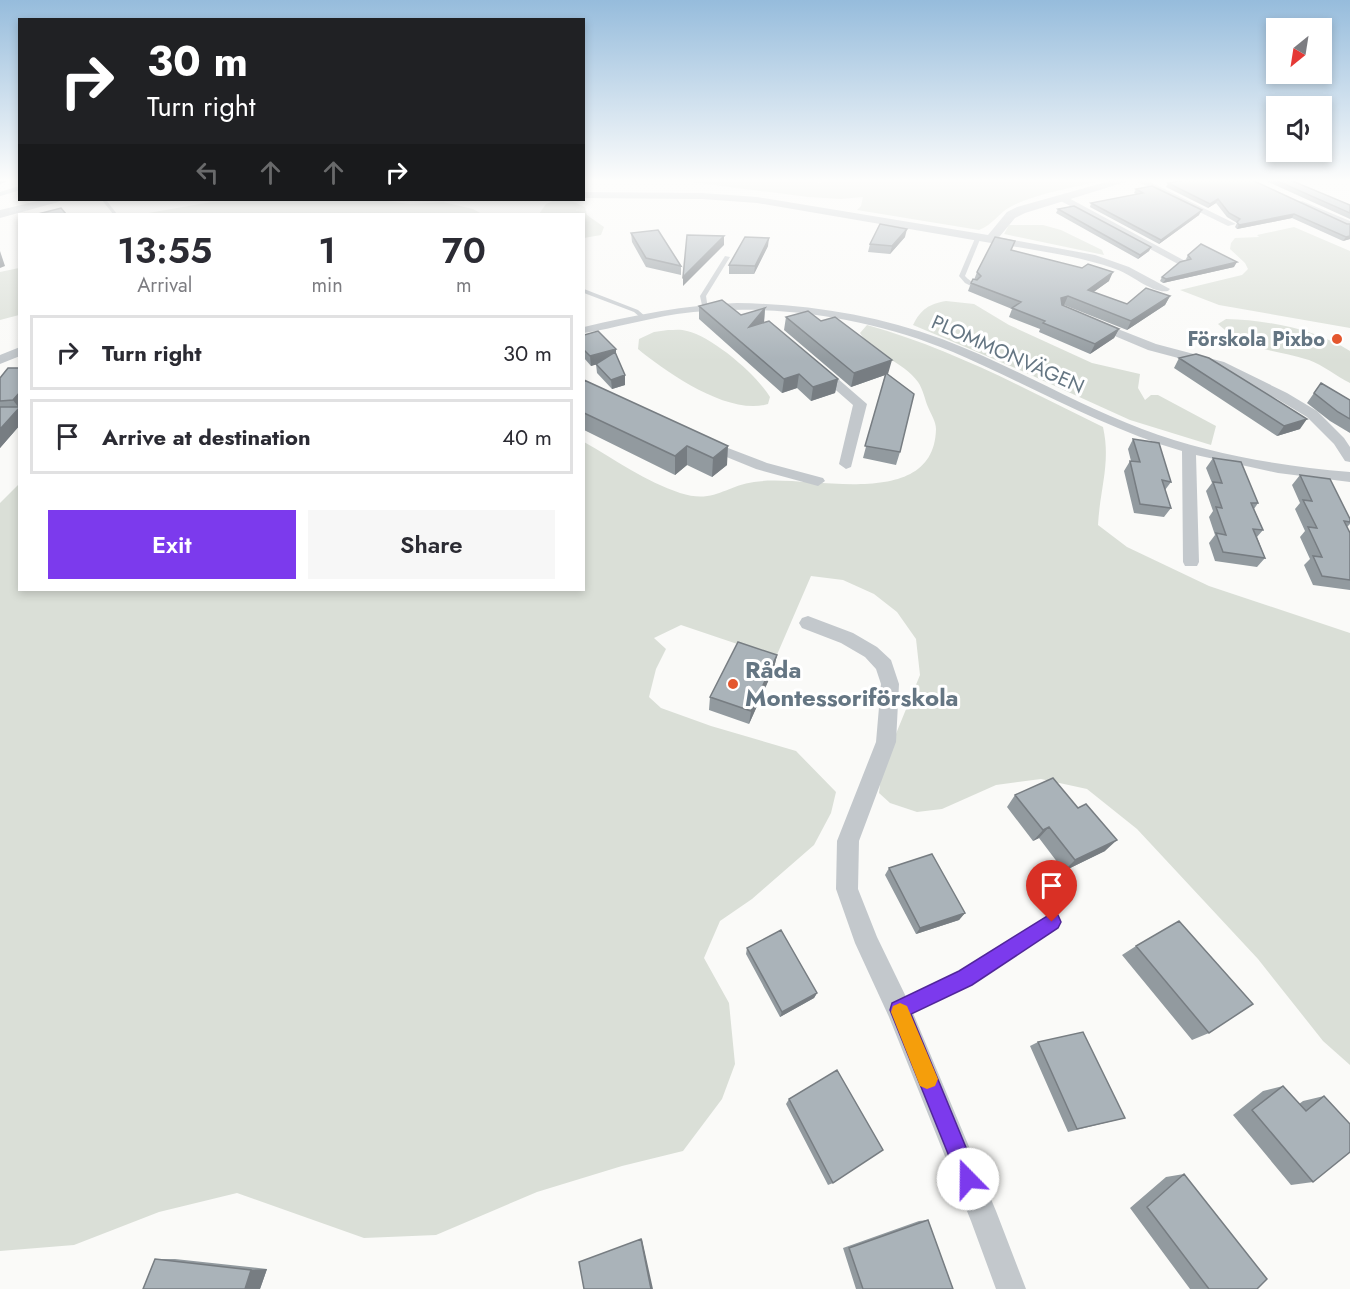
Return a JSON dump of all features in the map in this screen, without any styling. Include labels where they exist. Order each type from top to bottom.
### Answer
[{"type":"street","points":[[997,240],[1091,257],[1125,269],[1164,289]]},
{"type":"street","points":[[1141,240],[1182,262]]},
{"type":"street","name":"PLOMMONVÄGEN","points":[[585,330],[643,317],[705,309],[773,315],[836,315],[919,335],[967,354],[1073,405],[1148,437],[1189,450],[1264,467],[1350,477]]},
{"type":"street","points":[[1081,318],[1152,347],[1220,365],[1282,396],[1312,414],[1338,441],[1350,458]]},
{"type":"street","points":[[6,368],[18,353]]},
{"type":"street","points":[[808,360],[860,404],[846,464]]},
{"type":"street","points":[[697,440],[752,465],[781,474],[818,481]]},
{"type":"street","points":[[1189,450],[1191,561]]},
{"type":"street","points":[[808,623],[847,638],[871,652],[884,665],[890,684],[886,742],[848,841],[847,889],[867,943],[899,1010],[1011,1289]]},
{"type":"lane","points":[[973,285],[966,282],[962,276],[977,240]]},
{"type":"lane","points":[[705,309],[703,296],[727,257]]},
{"type":"lane","points":[[585,291],[636,311],[643,317]]},
{"type":"lane","points":[[899,1010],[966,978],[1052,922]]},
{"type":"shaded area","points":[[1033,240],[1082,240],[1102,250],[1104,255]]},
{"type":"shaded area","points":[[1233,240],[1325,240],[1350,251],[1350,328],[1219,305],[1180,290],[1242,275],[1248,269],[1230,249]]},
{"type":"shaded area","points":[[18,268],[18,315],[0,320],[0,272]]},
{"type":"shaded area","points":[[946,301],[974,304],[1009,325],[1092,363],[1140,374],[1138,388],[1145,400],[1151,395],[1158,395],[1216,426],[1211,445],[1130,420],[913,325],[926,308]]},
{"type":"shaded area","points":[[1226,319],[1258,321],[1290,327],[1336,343],[1350,351],[1350,383],[1309,360],[1240,340],[1218,324]]},
{"type":"shaded area","points":[[867,325],[928,345],[1016,384],[1103,427],[1106,452],[1098,525],[1127,547],[1209,586],[1350,633],[1350,1065],[1323,1041],[1258,959],[1137,829],[1087,789],[1041,779],[996,785],[942,809],[917,812],[890,803],[879,793],[882,768],[920,675],[916,639],[897,612],[874,594],[843,580],[811,576],[776,657],[681,625],[654,638],[666,649],[656,669],[649,697],[661,708],[711,726],[796,751],[836,792],[831,813],[814,845],[752,899],[720,921],[704,958],[729,1003],[735,1064],[722,1099],[683,1151],[622,1166],[537,1192],[436,1235],[364,1238],[237,1193],[159,1212],[74,1245],[0,1251],[0,503],[18,485],[18,591],[585,591],[585,443],[655,483],[692,496],[711,495],[754,482],[863,484],[891,481],[914,472],[930,455],[935,424],[918,382],[912,375],[872,347],[860,333]]},
{"type":"shaded area","points":[[682,330],[697,335],[721,349],[745,368],[764,388],[770,397],[768,404],[752,406],[735,404],[717,398],[682,380],[638,349],[639,339],[654,332]]},
{"type":"building","points":[[635,240],[664,240],[681,266],[646,258]]},
{"type":"building","points":[[687,240],[720,240],[683,277]]},
{"type":"building","points":[[743,240],[768,240],[755,266],[729,265]]},
{"type":"building","points":[[872,240],[897,240],[892,246],[870,244]]},
{"type":"building","points":[[993,240],[1011,240],[1015,241],[1011,250],[1082,268],[1088,264],[1113,272],[1088,290],[1127,304],[1146,288],[1170,296],[1131,321],[1068,296],[1061,298],[1062,305],[1119,329],[1095,344],[1012,308],[1021,302],[971,283],[973,279],[977,280],[981,276],[977,272]]},
{"type":"building","points":[[1114,240],[1138,240],[1151,247],[1140,255]]},
{"type":"building","points":[[1201,244],[1237,262],[1166,279],[1162,277],[1180,262],[1191,259],[1188,255]]},
{"type":"building","points":[[722,300],[741,315],[765,308],[749,327],[769,321],[838,379],[813,387],[799,374],[784,379],[699,306]]},
{"type":"building","points":[[808,311],[821,321],[835,317],[892,360],[854,373],[786,317]]},
{"type":"building","points":[[598,331],[616,349],[590,356],[585,351],[585,335]]},
{"type":"building","points":[[615,352],[625,375],[611,380],[596,364]]},
{"type":"building","points":[[1196,354],[1209,358],[1307,419],[1284,426],[1179,358]]},
{"type":"building","points":[[8,368],[18,368],[18,394],[13,400],[0,401],[0,378]]},
{"type":"building","points":[[886,373],[914,394],[900,452],[865,446]]},
{"type":"building","points":[[585,380],[728,446],[713,458],[687,446],[675,456],[585,413]]},
{"type":"building","points":[[1321,383],[1350,400],[1350,419],[1314,393]]},
{"type":"building","points":[[0,407],[18,407],[18,409],[0,429]]},
{"type":"building","points":[[1133,439],[1159,443],[1171,482],[1162,480],[1171,508],[1140,504],[1130,461],[1140,462]]},
{"type":"building","points":[[1213,458],[1241,462],[1258,503],[1251,503],[1263,530],[1253,529],[1265,558],[1223,552],[1216,533],[1226,535],[1216,507],[1222,508],[1213,482],[1222,483]]},
{"type":"building","points":[[1300,475],[1330,479],[1350,519],[1350,522],[1344,521],[1350,533],[1350,580],[1322,576],[1313,556],[1322,557],[1308,527],[1317,528],[1303,500],[1312,501]]},
{"type":"building","points":[[738,642],[777,655],[751,711],[710,697]]},
{"type":"building","points":[[1053,778],[1078,808],[1086,804],[1117,840],[1075,860],[1049,827],[1043,830],[1015,795]]},
{"type":"building","points":[[932,854],[965,913],[920,928],[889,868]]},
{"type":"building","points":[[1179,921],[1253,1004],[1209,1033],[1136,946]]},
{"type":"building","points":[[781,930],[817,993],[782,1012],[747,948]]},
{"type":"building","points":[[1083,1032],[1125,1118],[1077,1129],[1038,1042]]},
{"type":"building","points":[[837,1070],[883,1150],[833,1183],[789,1099]]},
{"type":"building","points":[[1283,1086],[1306,1111],[1324,1096],[1350,1124],[1350,1152],[1313,1182],[1252,1110]]},
{"type":"building","points":[[1184,1174],[1267,1279],[1257,1289],[1209,1289],[1147,1207]]},
{"type":"building","points":[[928,1220],[953,1289],[863,1289],[849,1248]]},
{"type":"building","points":[[641,1239],[651,1289],[584,1289],[579,1262]]},
{"type":"building","points":[[155,1259],[251,1270],[245,1289],[143,1289]]},
{"type":"slow traffic","points":[[900,1012],[927,1079]]},
{"type":"place","name":"Förskola Pixbo","points":[[1337,339]]},
{"type":"place","name":"Råda Montessoriförskola","points":[[733,684]]},
{"type":"route","points":[[968,1179],[899,1010],[966,978],[1052,922]]}]
